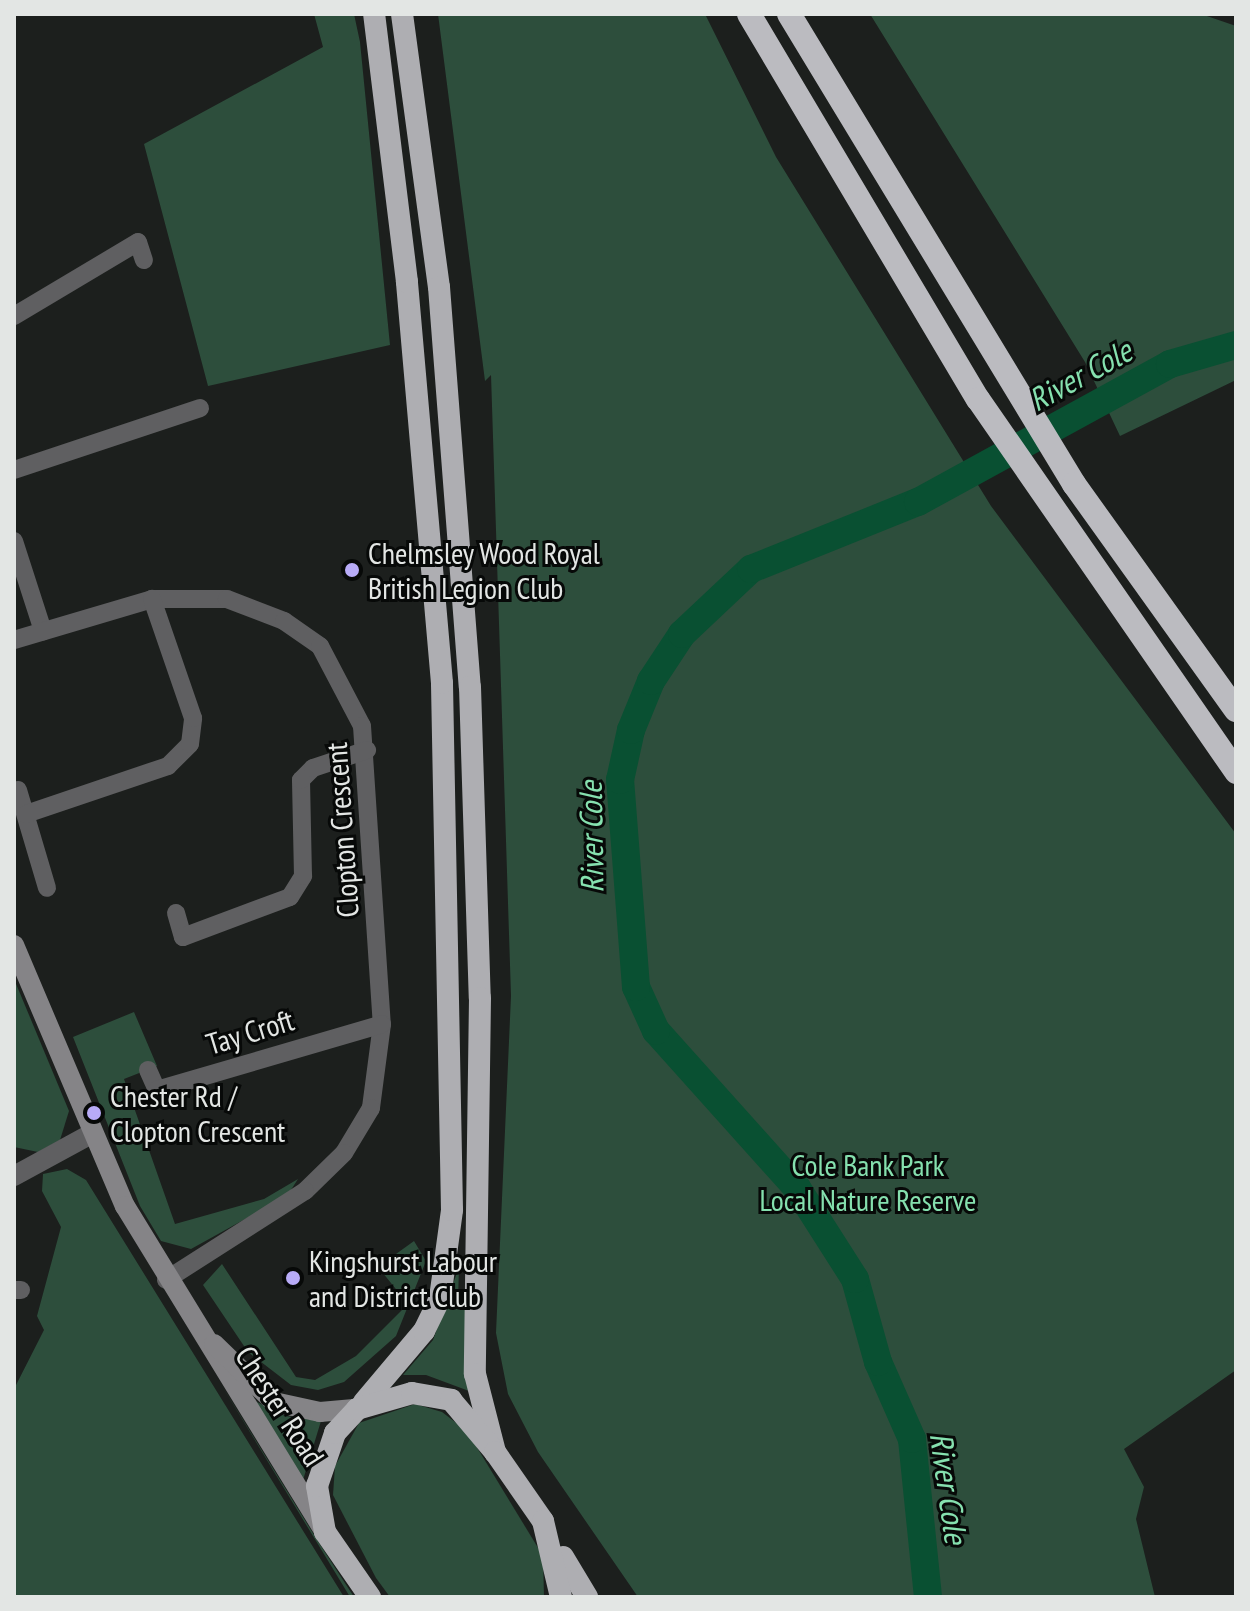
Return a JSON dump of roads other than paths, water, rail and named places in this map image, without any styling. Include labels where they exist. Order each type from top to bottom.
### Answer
[{"type":"highway","points":[[370,1597],[325,1532],[317,1486],[323,1461],[361,1406],[424,1331],[440,1298],[452,1210],[442,683],[414,358],[374,14]]},
{"type":"highway","points":[[402,14],[439,287],[470,687],[480,998],[475,1374],[495,1452]]},
{"type":"highway","points":[[749,14],[978,399],[1043,500],[1236,772]]},
{"type":"highway","points":[[789,14],[1009,382],[1074,484],[1236,710]]},
{"type":"highway","points":[[361,1406],[412,1393],[451,1400],[495,1452],[543,1521],[587,1597]]},
{"type":"highway","points":[[543,1521],[561,1597]]},
{"type":"main road","name":"Chester Road","points":[[14,945],[91,1134],[166,1280],[325,1532]]},
{"type":"main road","name":"Chester Road","points":[[185,1313],[274,1402],[320,1412],[361,1406]]},
{"type":"street","points":[[14,316],[138,242],[144,260]]},
{"type":"street","points":[[14,470],[200,408]]},
{"type":"street","points":[[14,541],[43,631]]},
{"type":"street","points":[[26,814],[168,766],[190,744],[193,718],[152,599]]},
{"type":"street","name":"Clopton Crescent","points":[[14,640],[152,599],[227,599],[303,632],[355,702],[367,750],[382,1024],[378,1087],[344,1153],[295,1199],[166,1280]]},
{"type":"street","points":[[176,913],[183,937],[290,897],[303,876],[301,780],[313,768],[367,750]]},
{"type":"street","points":[[18,790],[47,888]]},
{"type":"street","name":"Tay Croft","points":[[148,1070],[157,1090],[382,1024]]},
{"type":"street","points":[[14,1176],[91,1134]]},
{"type":"waterway","name":"River Cole","points":[[928,1597],[912,1439],[878,1362],[855,1279],[797,1188],[656,1031],[636,987],[620,780],[631,730],[651,681],[682,634],[751,569],[918,502],[1170,364],[1236,345]]},
{"type":"place","name":"Chelmsley Wood Royal British Legion Club","points":[[352,570]]},
{"type":"place","name":"Chester Rd / Clopton Crescent","points":[[94,1113]]},
{"type":"place","name":"Kingshurst Labour and District Club","points":[[293,1278]]},
{"type":"park label","name":"Cole Bank Park Local Nature Reserve","points":[[868,1182]]}]
